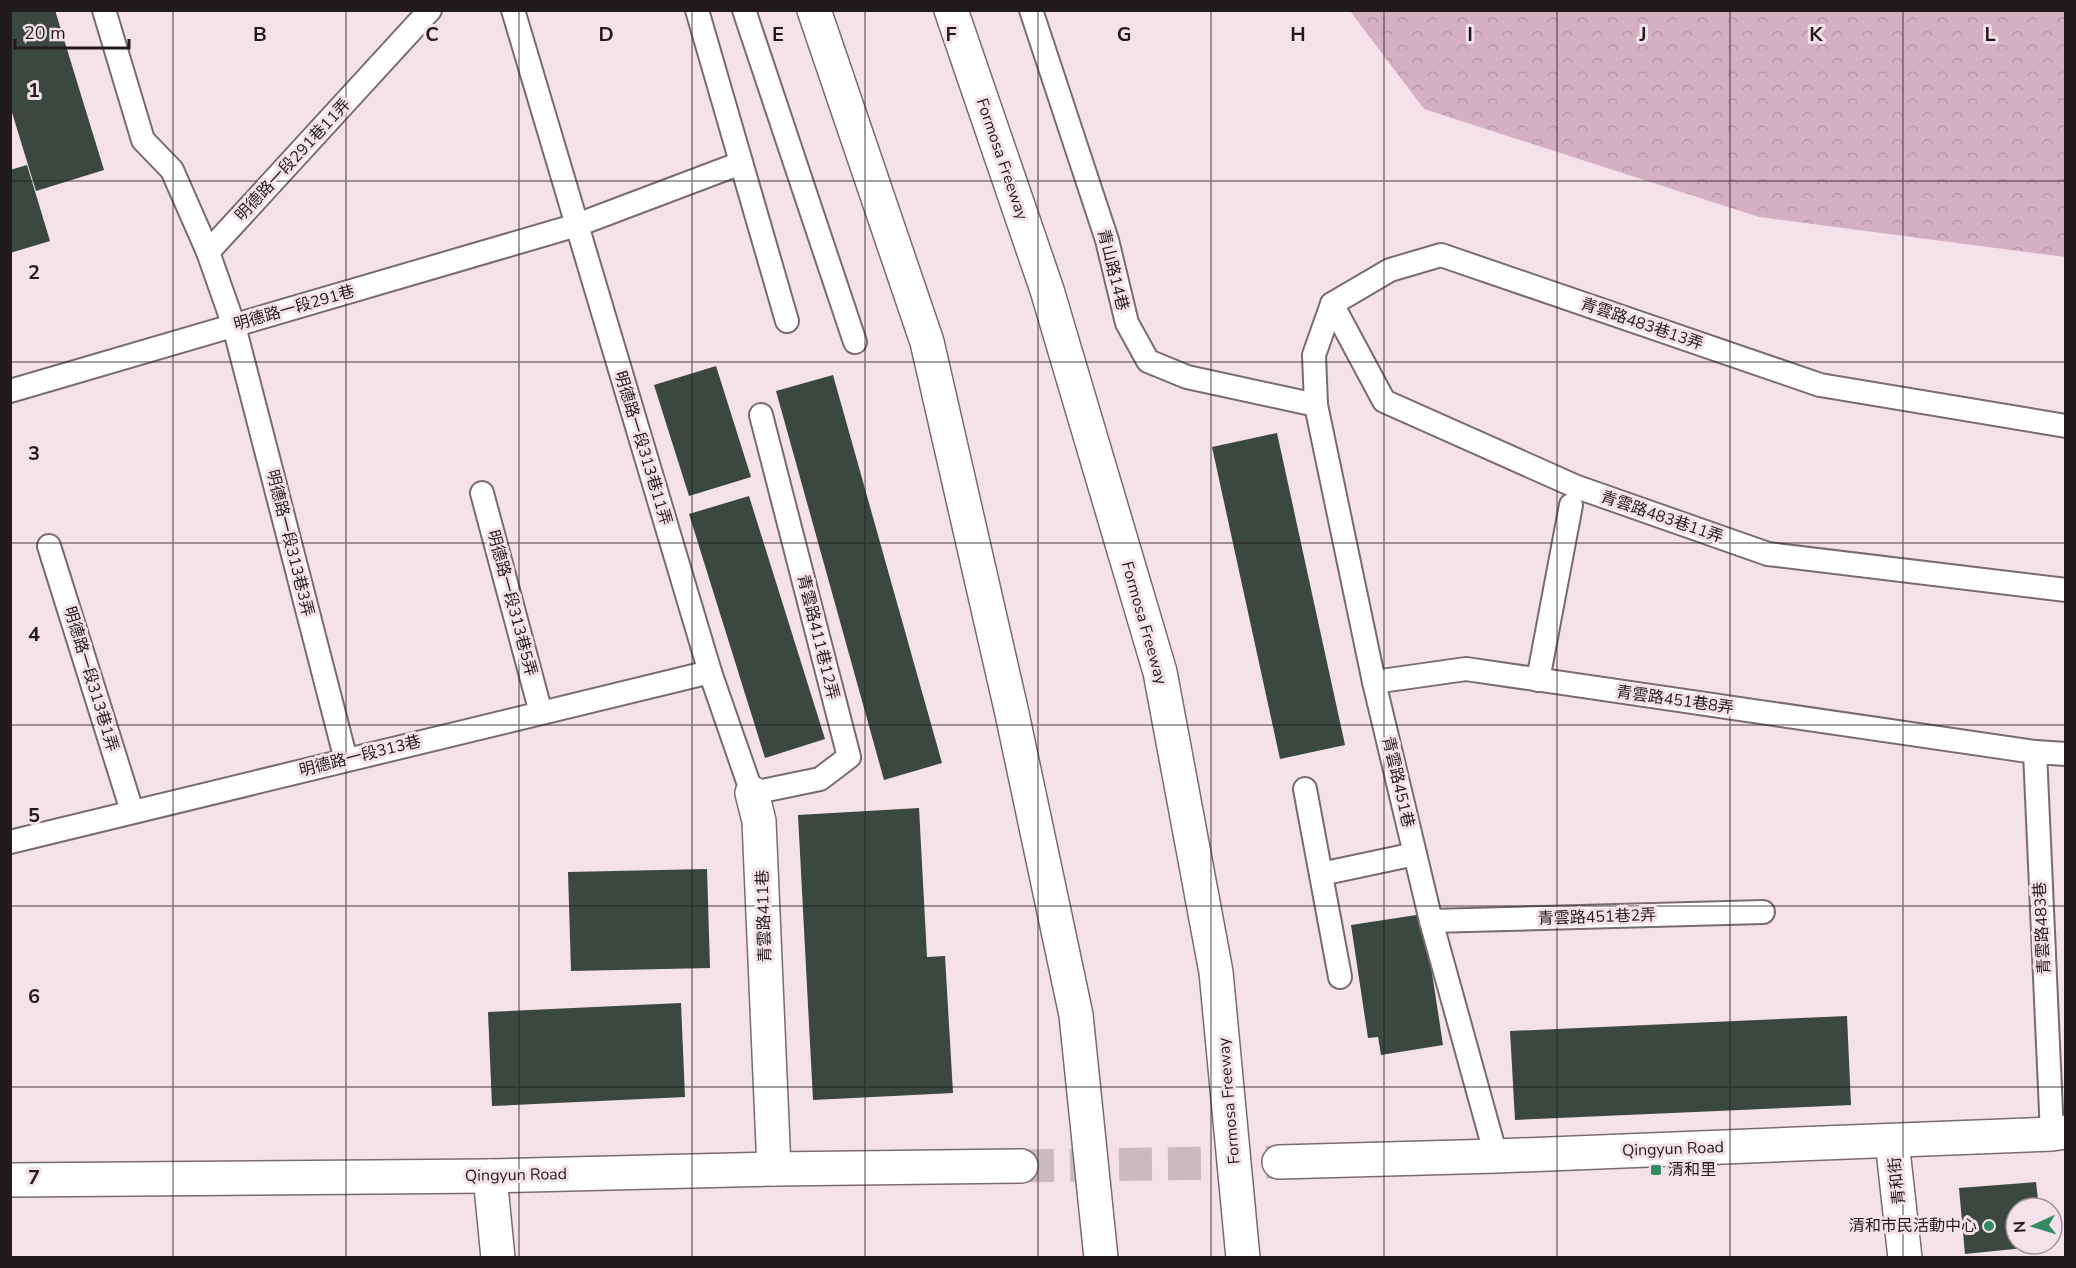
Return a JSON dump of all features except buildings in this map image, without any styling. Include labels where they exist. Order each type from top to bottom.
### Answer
[{"type":"main road","points":[[814,10],[927,342],[1013,720],[1076,1015],[1101,1257]]},
{"type":"main road","name":"Formosa Freeway","points":[[951,10],[1047,290],[1160,672],[1216,972],[1243,1257]]},
{"type":"main road","name":"青雲路411巷","points":[[752,793],[759,821],[774,1169]]},
{"type":"main road","name":"Qingyun Road","points":[[1279,1162],[1496,1156],[2059,1133]]},
{"type":"main road","name":"青和街","points":[[1892,1141],[1905,1257]]},
{"type":"main road","name":"Qingyun Road","points":[[10,1180],[490,1176],[1021,1166]]},
{"type":"main road","points":[[490,1176],[498,1257]]},
{"type":"lane","points":[[104,10],[143,140],[172,170],[208,252],[234,326]]},
{"type":"lane","name":"明德路一段291巷11弄","points":[[208,252],[430,10]]},
{"type":"lane","name":"明德路一段313巷11弄","points":[[513,10],[710,672]]},
{"type":"lane","points":[[697,10],[787,321]]},
{"type":"lane","points":[[744,10],[855,342]]},
{"type":"lane","name":"青山路14巷","points":[[1031,10],[1107,240],[1126,322],[1148,361],[1187,376],[1316,405]]},
{"type":"lane","points":[[577,225],[741,163]]},
{"type":"lane","name":"明德路一段291巷","points":[[10,391],[577,225]]},
{"type":"lane","name":"青雲路483巷13弄","points":[[1332,304],[1390,270],[1441,255],[1820,385],[2066,426]]},
{"type":"lane","points":[[1316,405],[1314,355],[1332,304]]},
{"type":"lane","name":"青雲路483巷11弄","points":[[1332,304],[1384,401],[1577,488],[1768,554],[2066,590]]},
{"type":"lane","name":"明德路一段313巷3弄","points":[[234,326],[346,760]]},
{"type":"lane","name":"青雲路451巷","points":[[1316,405],[1374,682],[1431,921],[1496,1156]]},
{"type":"lane","name":"青雲路411巷12弄","points":[[752,793],[820,779],[849,757],[761,416]]},
{"type":"lane","name":"明德路一段313巷5弄","points":[[482,493],[541,712]]},
{"type":"lane","points":[[1538,680],[1571,505]]},
{"type":"lane","name":"明德路一段313巷1弄","points":[[49,546],[132,812]]},
{"type":"lane","name":"青雲路451巷8弄","points":[[1374,682],[1466,669],[2034,752]]},
{"type":"lane","name":"明德路一段313巷","points":[[10,842],[710,672]]},
{"type":"lane","name":"青雲路411巷","points":[[710,672],[752,793]]},
{"type":"lane","points":[[2034,752],[2066,754]]},
{"type":"lane","name":"青雲路483巷","points":[[2034,752],[2059,1133]]},
{"type":"lane","points":[[1305,789],[1340,977]]},
{"type":"lane","points":[[1321,874],[1415,854]]},
{"type":"lane","name":"青雲路451巷2弄","points":[[1431,921],[1762,912]]},
{"type":"green space","points":[[1350,11],[2065,11],[2065,257],[1759,217],[1424,109]]},
{"type":"tunnel","points":[[1021,1166],[1279,1162]]},
{"type":"place","name":"清和里","points":[[1656,1170]]},
{"type":"place","name":"清和市民活動中心","points":[[1989,1226]]}]
